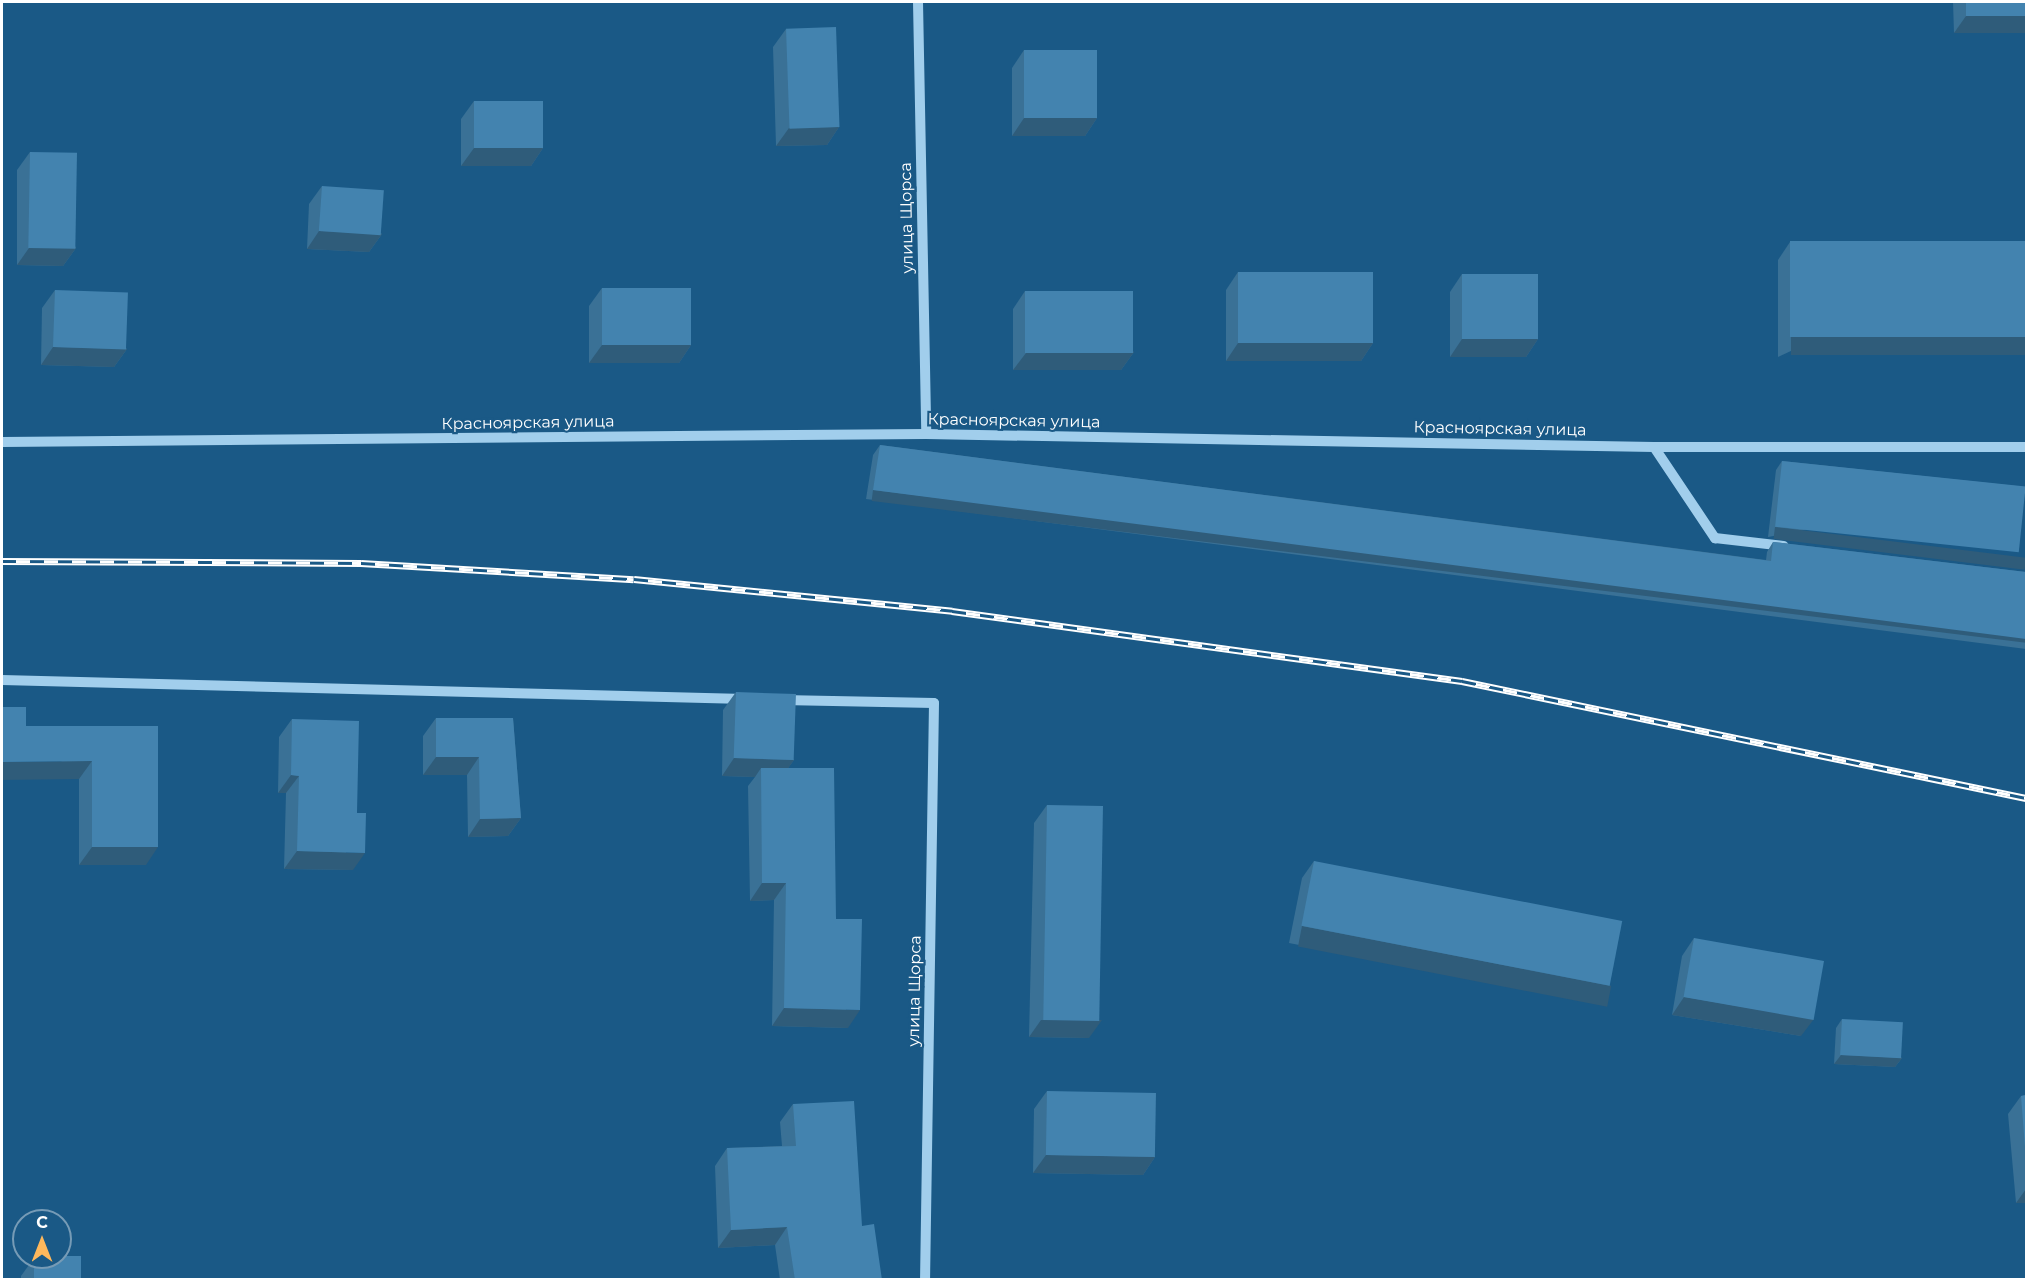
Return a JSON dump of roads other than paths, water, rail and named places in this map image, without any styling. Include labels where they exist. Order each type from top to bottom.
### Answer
[{"type":"street","name":"улица Щорса","points":[[918,2],[926,434]]},
{"type":"street","name":"Красноярская улица","points":[[2,442],[926,434],[1654,447],[2026,447]]},
{"type":"street","points":[[1654,447],[1715,538],[1796,548]]},
{"type":"street","points":[[2,681],[755,699]]},
{"type":"street","name":"улица Щорса","points":[[767,699],[934,703],[925,1280]]},
{"type":"railway","points":[[2,561],[361,563],[634,579],[952,611],[1462,681],[2026,798]]}]
